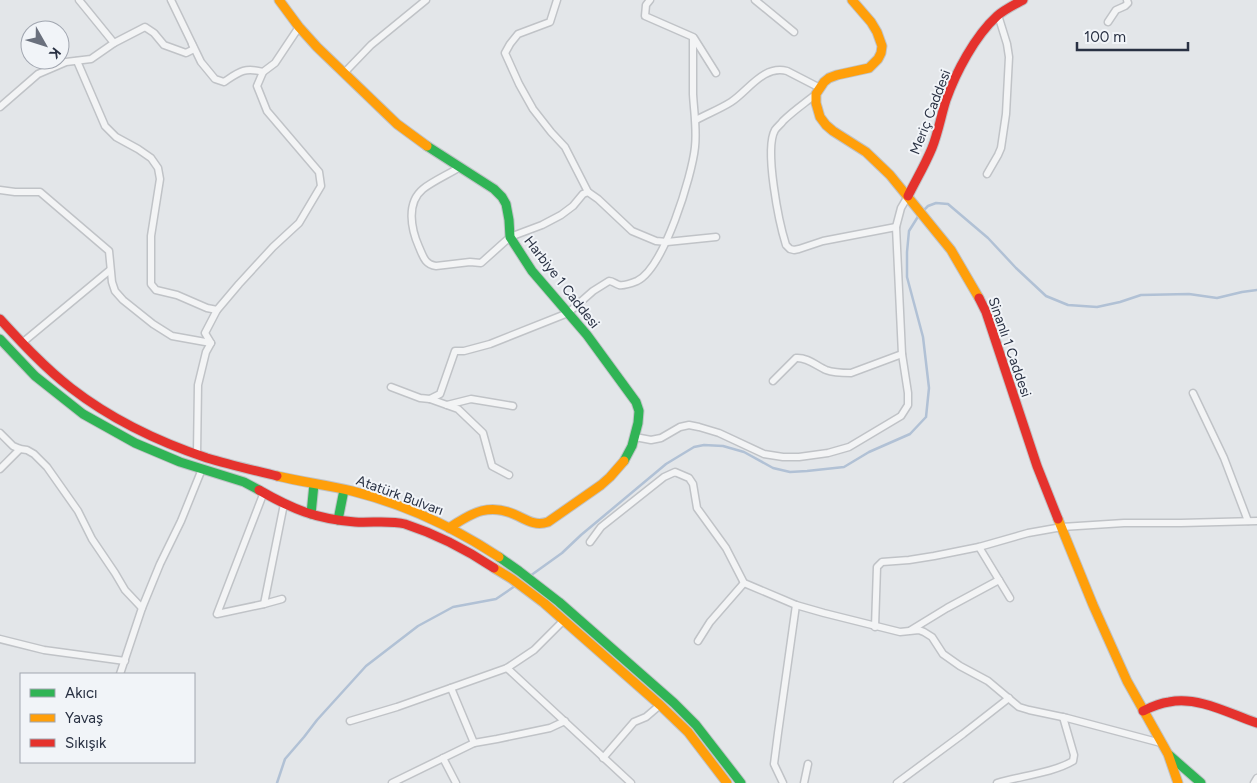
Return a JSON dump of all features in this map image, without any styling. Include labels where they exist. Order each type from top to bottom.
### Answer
[{"type":"main road","name":"Harbiye 1 Caddesi","points":[[279,0],[299,27],[318,47],[398,124],[502,197],[508,212],[510,237],[532,271],[599,350],[637,404],[640,418],[628,456],[617,472],[576,503],[546,522],[539,524],[532,523],[508,511],[492,509],[472,513],[448,528]]},
{"type":"main road","points":[[818,91],[829,78],[869,68],[881,53],[882,46],[877,32],[852,0]]},
{"type":"main road","name":"Meriç Caddesi","points":[[911,199],[932,147],[947,99],[976,43],[984,31],[1010,3],[1023,0]]},
{"type":"main road","name":"Sinanlı 1 Caddesi","points":[[818,91],[817,109],[826,125],[866,152],[911,199],[936,229],[981,301],[1026,437],[1093,605],[1127,681],[1168,754],[1178,783]]},
{"type":"main road","name":"Atatürk Bulvarı","points":[[0,319],[22,343],[71,387],[124,422],[168,443],[212,459],[274,476],[376,498],[433,520],[483,546],[550,594],[686,714],[741,783]]},
{"type":"main road","name":"Atatürk Bulvarı","points":[[0,339],[35,376],[64,400],[83,414],[135,443],[180,462],[236,479],[296,510],[338,520],[392,522],[411,526],[433,534],[463,549],[544,602],[688,732],[728,783]]},
{"type":"main road","points":[[310,514],[314,484]]},
{"type":"main road","points":[[338,520],[344,490]]},
{"type":"main road","points":[[1143,711],[1163,703],[1181,701],[1202,705],[1257,722]]},
{"type":"main road","points":[[1168,754],[1201,783]]},
{"type":"street","points":[[79,0],[114,42]]},
{"type":"street","points":[[171,0],[201,62],[216,79],[224,82],[236,74],[249,69],[263,72]]},
{"type":"street","points":[[345,72],[371,45],[426,0]]},
{"type":"street","points":[[557,0],[550,22],[518,34],[505,53],[533,109],[550,132],[565,147],[588,192],[632,230],[656,241],[666,242],[716,237]]},
{"type":"street","points":[[650,0],[646,6],[645,16],[693,37],[716,73]]},
{"type":"street","points":[[755,0],[794,32]]},
{"type":"street","points":[[1108,22],[1116,10],[1128,3],[1127,0]]},
{"type":"street","points":[[987,174],[1001,148],[1006,114],[1009,57],[998,15]]},
{"type":"street","points":[[0,107],[38,74],[66,62],[91,59],[114,42],[145,27],[154,33],[164,45],[186,52],[194,48],[192,44]]},
{"type":"street","points":[[211,343],[205,333],[217,310],[273,247],[299,223],[321,186],[319,172],[267,110],[257,86],[263,72],[275,63],[299,27]]},
{"type":"street","points":[[430,399],[440,394],[455,351],[464,351],[490,344],[568,312],[608,281],[620,285],[638,280],[644,276],[658,258],[666,242],[692,167],[696,120],[693,96],[693,37]]},
{"type":"street","points":[[77,61],[105,126],[116,137],[152,158],[158,168],[160,179],[151,236],[151,284],[156,290],[217,310]]},
{"type":"street","points":[[696,120],[731,102],[757,78],[773,71],[787,71],[818,91],[792,112],[775,130],[771,146],[776,207],[786,245],[794,250],[823,241],[896,228]]},
{"type":"street","points":[[460,167],[422,190],[413,203],[412,217],[415,238],[426,261],[431,265],[481,263],[510,237],[542,225],[561,215],[583,194],[588,192]]},
{"type":"street","points":[[0,190],[40,192],[109,251],[112,282],[115,291],[123,300],[153,324],[172,336],[211,343]]},
{"type":"street","points":[[635,438],[651,440],[661,438],[680,427],[689,425],[719,433],[764,454],[799,457],[828,453],[849,447],[901,416],[908,405],[908,393],[902,354],[896,228],[901,208],[911,199]]},
{"type":"street","points":[[22,343],[110,270]]},
{"type":"street","points":[[197,454],[198,385],[206,352],[211,343]]},
{"type":"street","points":[[773,381],[796,358],[803,359],[828,371],[851,373],[902,354]]},
{"type":"street","points":[[391,387],[458,409],[483,433],[492,466],[509,476]]},
{"type":"street","points":[[1193,393],[1224,458],[1248,521]]},
{"type":"street","points":[[447,405],[471,399],[514,406]]},
{"type":"street","points":[[0,433],[13,446],[34,454],[47,467],[78,511],[92,539],[125,590],[142,608]]},
{"type":"street","points":[[0,469],[20,449]]},
{"type":"street","points":[[120,673],[142,608],[202,469]]},
{"type":"street","points":[[590,542],[601,527],[664,477],[675,472],[689,478],[693,484],[697,508],[726,548],[744,583],[796,605],[875,627],[900,632],[919,630],[932,637],[943,654],[988,682],[1019,707],[1161,743]]},
{"type":"street","points":[[264,492],[218,614],[282,599]]},
{"type":"street","points":[[264,604],[284,504]]},
{"type":"street","points":[[875,627],[876,567],[888,561],[934,556],[979,547],[1028,533],[1062,527],[1124,522],[1181,523],[1257,520]]},
{"type":"street","points":[[979,547],[1010,598]]},
{"type":"street","points":[[909,632],[947,608],[999,580]]},
{"type":"street","points":[[698,640],[710,622],[744,583]]},
{"type":"street","points":[[782,783],[774,764],[796,605]]},
{"type":"street","points":[[350,722],[507,668],[534,650],[563,620]]},
{"type":"street","points":[[0,639],[44,650],[125,661]]},
{"type":"street","points":[[507,668],[631,783]]},
{"type":"street","points":[[451,688],[474,742]]},
{"type":"street","points":[[897,783],[1009,698]]},
{"type":"street","points":[[603,758],[634,722],[646,717],[660,705]]},
{"type":"street","points":[[997,783],[1037,774],[1073,761],[1074,755],[1064,717]]},
{"type":"street","points":[[392,783],[474,742],[550,728],[565,721]]},
{"type":"street","points":[[443,758],[456,783]]},
{"type":"street","points":[[804,783],[808,764]]},
{"type":"street","points":[[1254,783],[1257,778]]},
{"type":"waterway","points":[[923,211],[928,206],[936,203],[948,204],[988,238],[1046,296],[1068,305],[1097,307],[1141,295],[1189,294],[1217,298],[1257,290]]},
{"type":"waterway","points":[[530,576],[562,553],[666,464],[694,447],[704,445],[723,446],[744,452],[773,468],[790,472],[807,471],[844,467],[869,452],[910,434],[926,417],[929,388],[923,337],[907,277],[909,231],[919,215]]},
{"type":"waterway","points":[[277,783],[285,759],[366,666],[418,626],[453,607],[496,599],[515,586]]},
{"type":"traffic: fast","points":[[427,146],[494,189],[502,197],[506,204],[510,237],[532,271],[587,335],[636,402],[639,411],[638,423],[632,446],[624,461]]},
{"type":"traffic: fast","points":[[0,339],[35,376],[83,414],[135,443],[180,462],[244,482],[259,490]]},
{"type":"traffic: fast","points":[[311,514],[314,484]]},
{"type":"traffic: fast","points":[[338,520],[344,490]]},
{"type":"traffic: fast","points":[[499,557],[559,602],[674,703],[696,725],[741,783]]},
{"type":"traffic: fast","points":[[1169,755],[1201,783]]},
{"type":"traffic: slow","points":[[279,0],[317,47],[397,124],[427,146]]},
{"type":"traffic: slow","points":[[852,0],[877,32],[882,46],[881,53],[869,68],[837,75],[824,82],[816,94],[816,103],[820,117],[833,131],[866,152],[890,175],[951,250],[979,298]]},
{"type":"traffic: slow","points":[[449,528],[474,513],[490,509],[508,512],[536,523],[548,522],[601,485],[624,461]]},
{"type":"traffic: slow","points":[[277,476],[352,491],[391,503],[447,527],[499,557]]},
{"type":"traffic: slow","points":[[1058,519],[1127,681],[1168,754],[1178,783]]},
{"type":"traffic: slow","points":[[494,568],[544,603],[660,705],[688,732],[727,783]]},
{"type":"traffic: jam","points":[[908,196],[932,148],[946,100],[967,55],[981,34],[997,16],[1023,0]]},
{"type":"traffic: jam","points":[[979,298],[986,312],[1037,466],[1058,519]]},
{"type":"traffic: jam","points":[[0,319],[61,380],[119,420],[189,452],[216,461],[277,476]]},
{"type":"traffic: jam","points":[[259,490],[282,503],[316,516],[341,521],[405,524],[451,543],[494,568]]},
{"type":"traffic: jam","points":[[1143,711],[1156,705],[1192,701],[1257,723]]}]
